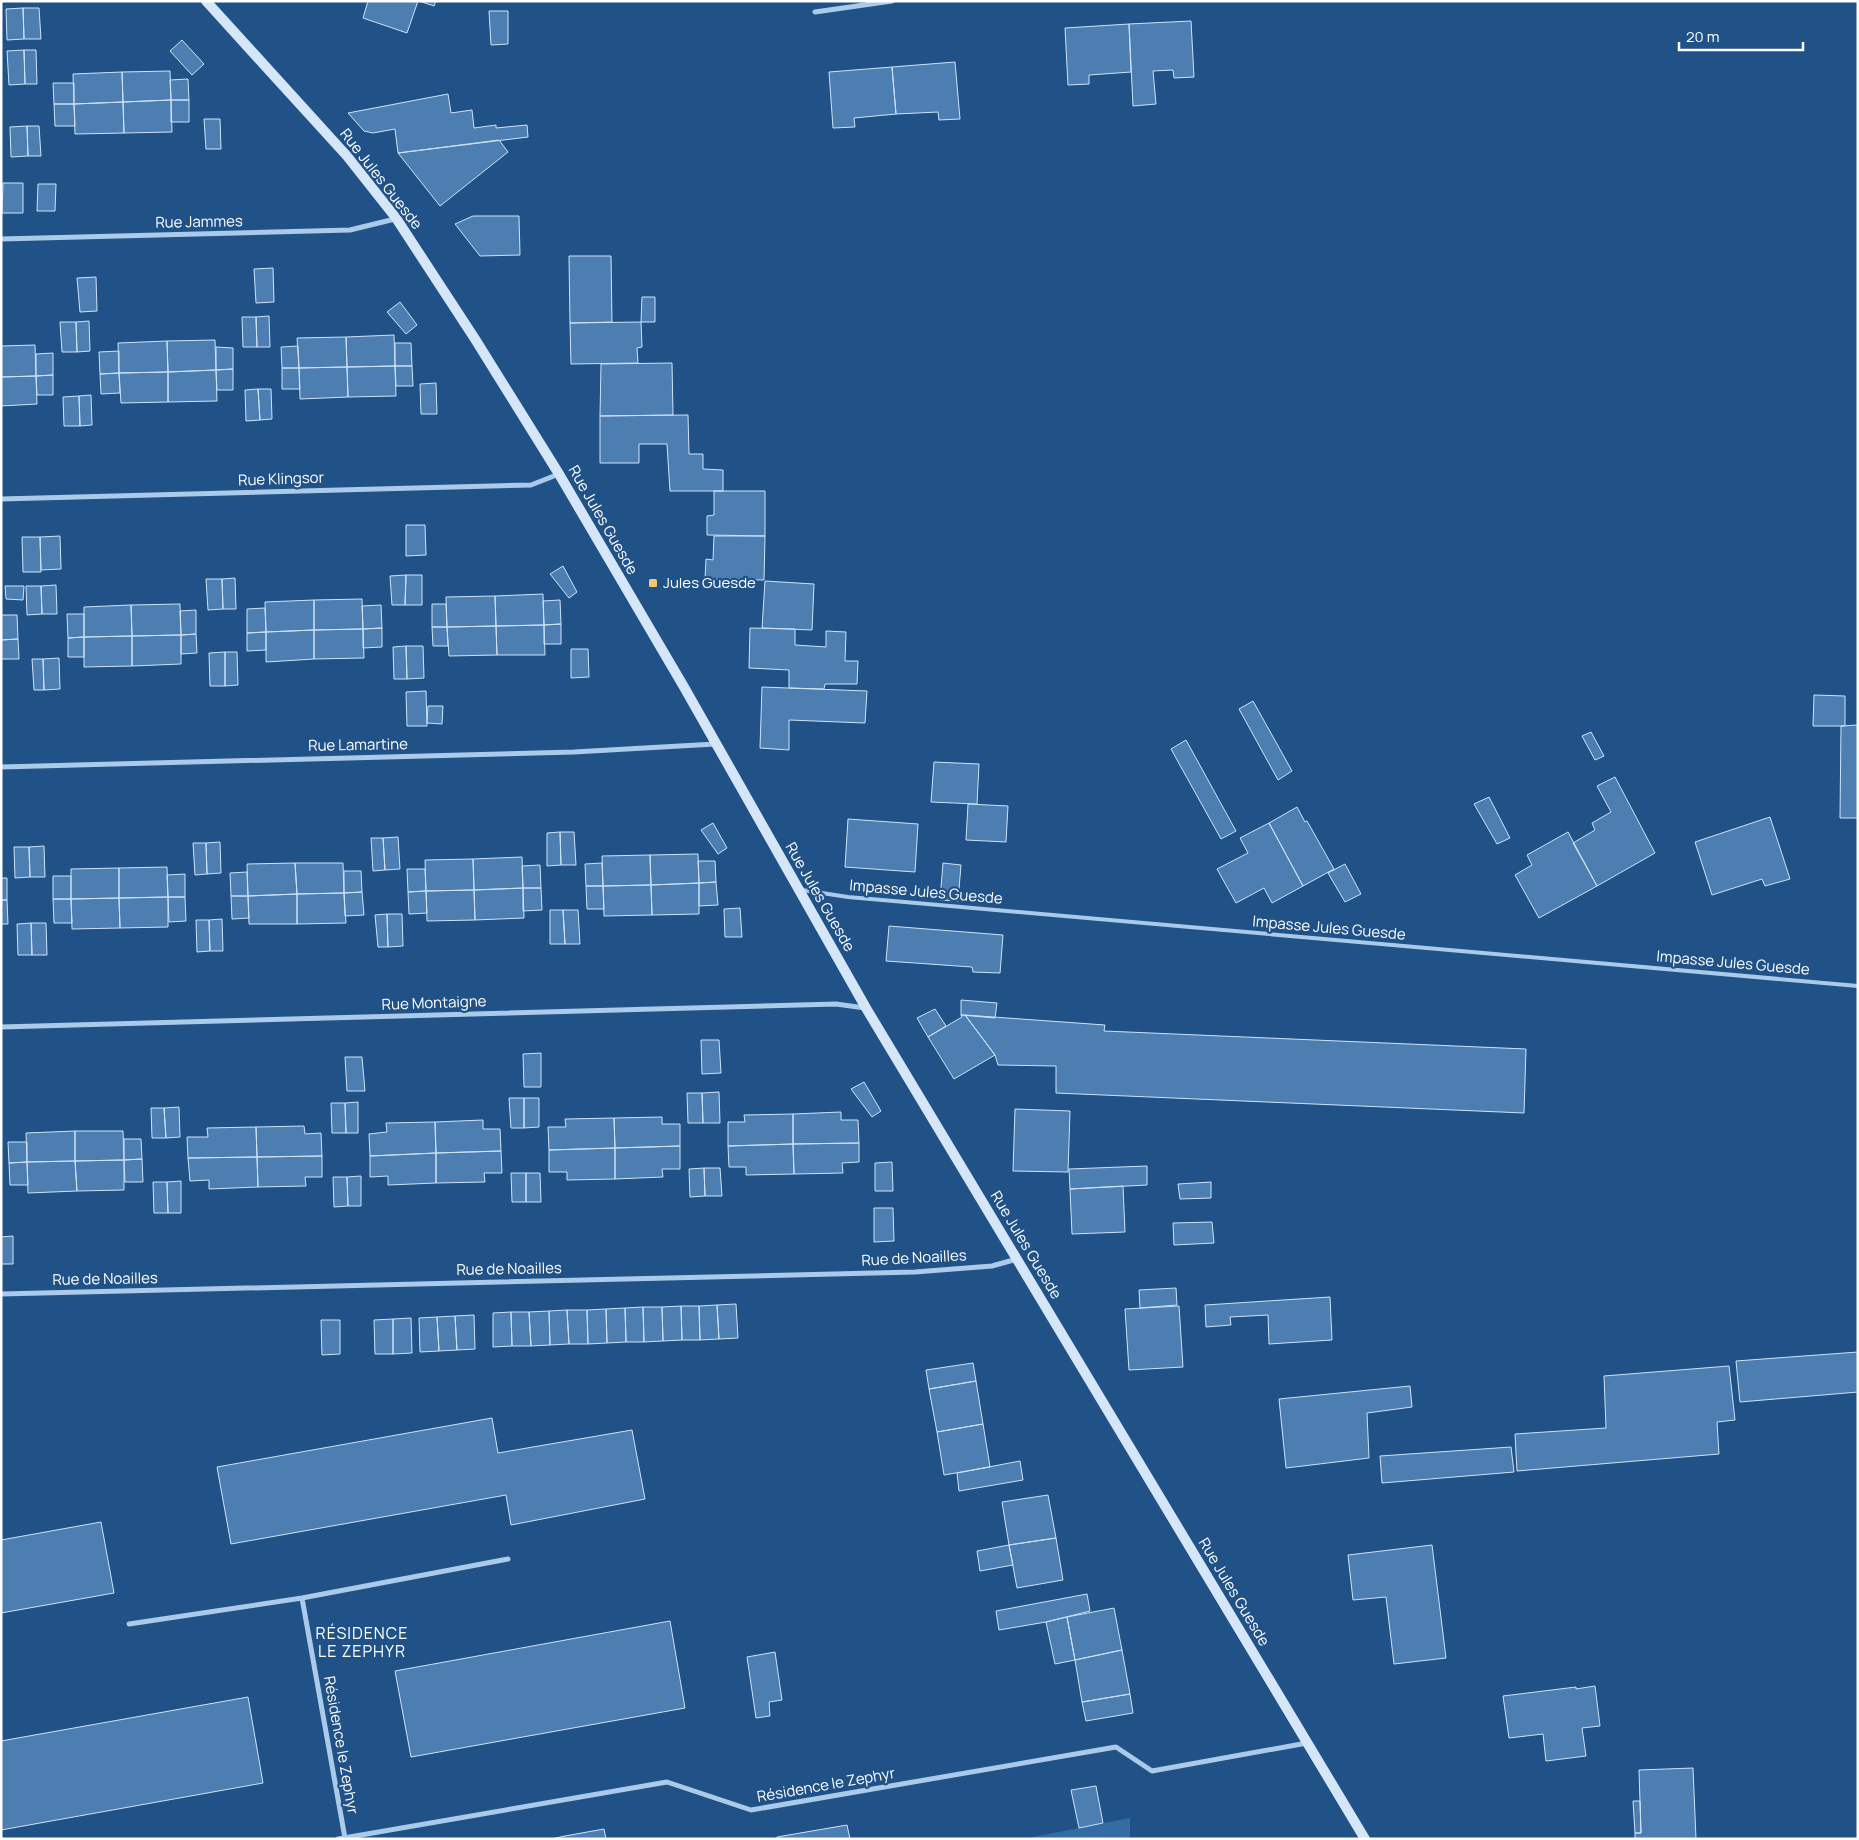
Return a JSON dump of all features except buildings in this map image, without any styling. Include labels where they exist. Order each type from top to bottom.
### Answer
[{"type":"main road","name":"Rue Jules Guesde","points":[[206,1],[347,156],[396,218],[480,348],[559,474],[716,744],[866,1008],[1365,1839]]},
{"type":"street","points":[[815,12],[892,1]]},
{"type":"street","name":"Rue Jammes","points":[[1,239],[350,230],[396,218]]},
{"type":"street","name":"Rue Klingsor","points":[[1,499],[531,485],[559,474]]},
{"type":"street","name":"Rue Lamartine","points":[[1,767],[574,752],[716,744]]},
{"type":"street","name":"Rue Montaigne","points":[[1,1027],[836,1004],[866,1008]]},
{"type":"street","name":"Rue de Noailles","points":[[1,1294],[915,1272],[992,1266],[1017,1259]]},
{"type":"street","points":[[129,1624],[302,1598],[508,1559]]},
{"type":"street","name":"Résidence le Zephyr","points":[[302,1598],[345,1838]]},
{"type":"street","name":"Résidence le Zephyr","points":[[338,1839],[667,1782],[751,1810],[1116,1747],[1152,1771],[1307,1743]]},
{"type":"lane","name":"Impasse Jules Guesde","points":[[799,890],[848,897],[1858,986]]},
{"type":"shaded area","points":[[1130,1818],[1130,1839],[1023,1839]]},
{"type":"place","name":"Jules Guesde","points":[[653,583]]},
{"type":"district","name":"RÉSIDENCE LE ZEPHYR","points":[[362,1642]]}]
